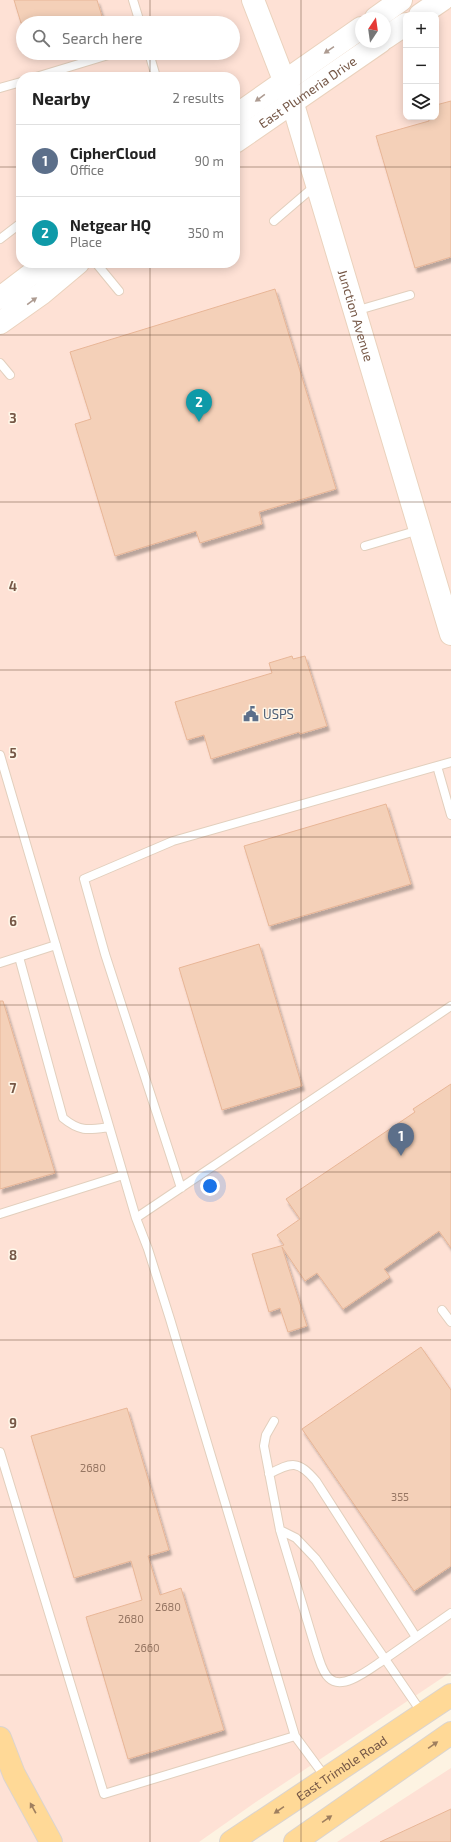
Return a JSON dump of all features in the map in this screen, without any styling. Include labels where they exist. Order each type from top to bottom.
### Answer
[{"type":"main road","name":"Junction Avenue","points":[[253,0],[292,101],[450,628]]},
{"type":"main road","points":[[384,12],[401,0]]},
{"type":"main road","points":[[424,12],[442,0]]},
{"type":"main road","points":[[391,34],[403,26]]},
{"type":"main road","name":"East Plumeria Drive","points":[[240,112],[355,32]]},
{"type":"main road","name":"East Plumeria Drive","points":[[240,138],[292,101],[371,48]]},
{"type":"main road","points":[[0,298],[39,268]]},
{"type":"main road","points":[[0,323],[41,294],[72,268]]},
{"type":"main road","name":"East Trimble Road","points":[[231,1842],[451,1694]]},
{"type":"main road","points":[[295,1842],[451,1733]]},
{"type":"main road","points":[[0,1738],[14,1774],[51,1842]]},
{"type":"lane","points":[[133,0],[138,16]]},
{"type":"lane","points":[[52,72],[92,60]]},
{"type":"lane","points":[[151,60],[155,72]]},
{"type":"lane","points":[[0,88],[16,83]]},
{"type":"lane","points":[[274,220],[317,184]]},
{"type":"lane","points":[[0,239],[16,227]]},
{"type":"lane","points":[[100,268],[119,291]]},
{"type":"lane","points":[[355,311],[410,295]]},
{"type":"lane","points":[[0,363],[10,375]]},
{"type":"lane","points":[[365,546],[420,529]]},
{"type":"lane","points":[[0,755],[123,1175],[165,1304],[295,1736],[326,1778]]},
{"type":"lane","points":[[181,1188],[105,954],[84,879],[173,841],[451,762]]},
{"type":"lane","points":[[437,766],[451,815]]},
{"type":"lane","points":[[0,963],[56,945]]},
{"type":"lane","points":[[19,957],[63,1118],[75,1128],[86,1130],[109,1127]]},
{"type":"lane","points":[[136,1218],[451,1006]]},
{"type":"lane","points":[[0,1214],[123,1175]]},
{"type":"lane","points":[[442,1310],[451,1322]]},
{"type":"lane","points":[[274,1421],[266,1434],[264,1446],[280,1530],[317,1653],[324,1672],[330,1679],[336,1682],[350,1681],[385,1659],[451,1613]]},
{"type":"lane","points":[[0,1452],[104,1794],[295,1736]]},
{"type":"lane","points":[[269,1474],[288,1464],[298,1465],[306,1469],[316,1481],[416,1637]]},
{"type":"lane","points":[[280,1530],[296,1538],[316,1559],[422,1714]]},
{"type":"shaded area","points":[[0,0],[451,0],[451,1672],[253,1804],[199,1842],[0,1842]]},
{"type":"shaded area","points":[[451,1768],[451,1842],[337,1842]]},
{"type":"building","points":[[14,0],[97,0],[102,16],[19,16]]},
{"type":"building","points":[[451,101],[451,257],[415,268],[376,136],[429,120],[439,120],[439,104]]},
{"type":"building","points":[[275,289],[336,489],[259,512],[262,524],[200,543],[196,531],[115,556],[75,424],[91,419],[70,352]]},
{"type":"building","name":"USPS","points":[[292,656],[293,659],[305,656],[327,726],[300,734],[299,732],[211,759],[204,735],[187,740],[175,702],[272,673],[269,663]]},
{"type":"building","points":[[386,804],[411,884],[269,926],[244,846]]},
{"type":"building","points":[[259,944],[302,1086],[222,1110],[179,968]]},
{"type":"building","points":[[0,1001],[3,1001],[55,1173],[0,1189]]},
{"type":"building","points":[[451,1084],[451,1248],[439,1231],[384,1269],[390,1277],[343,1309],[317,1273],[305,1281],[282,1247],[307,1326],[288,1332],[280,1308],[269,1312],[252,1254],[284,1245],[277,1235],[300,1219],[286,1199],[415,1112],[413,1109]]},
{"type":"building","points":[[421,1347],[451,1390],[451,1566],[414,1591],[302,1429]]},
{"type":"building","points":[[127,1408],[169,1550],[148,1556],[160,1595],[181,1588],[224,1730],[128,1759],[86,1617],[142,1600],[131,1561],[74,1578],[31,1436]]},
{"type":"building","points":[[451,1809],[451,1842],[380,1842]]},
{"type":"place","name":"Netgear HQ","points":[[199,422]]},
{"type":"place","name":"USPS","points":[[251,714]]},
{"type":"place","name":"CipherCloud","points":[[401,1156]]}]
